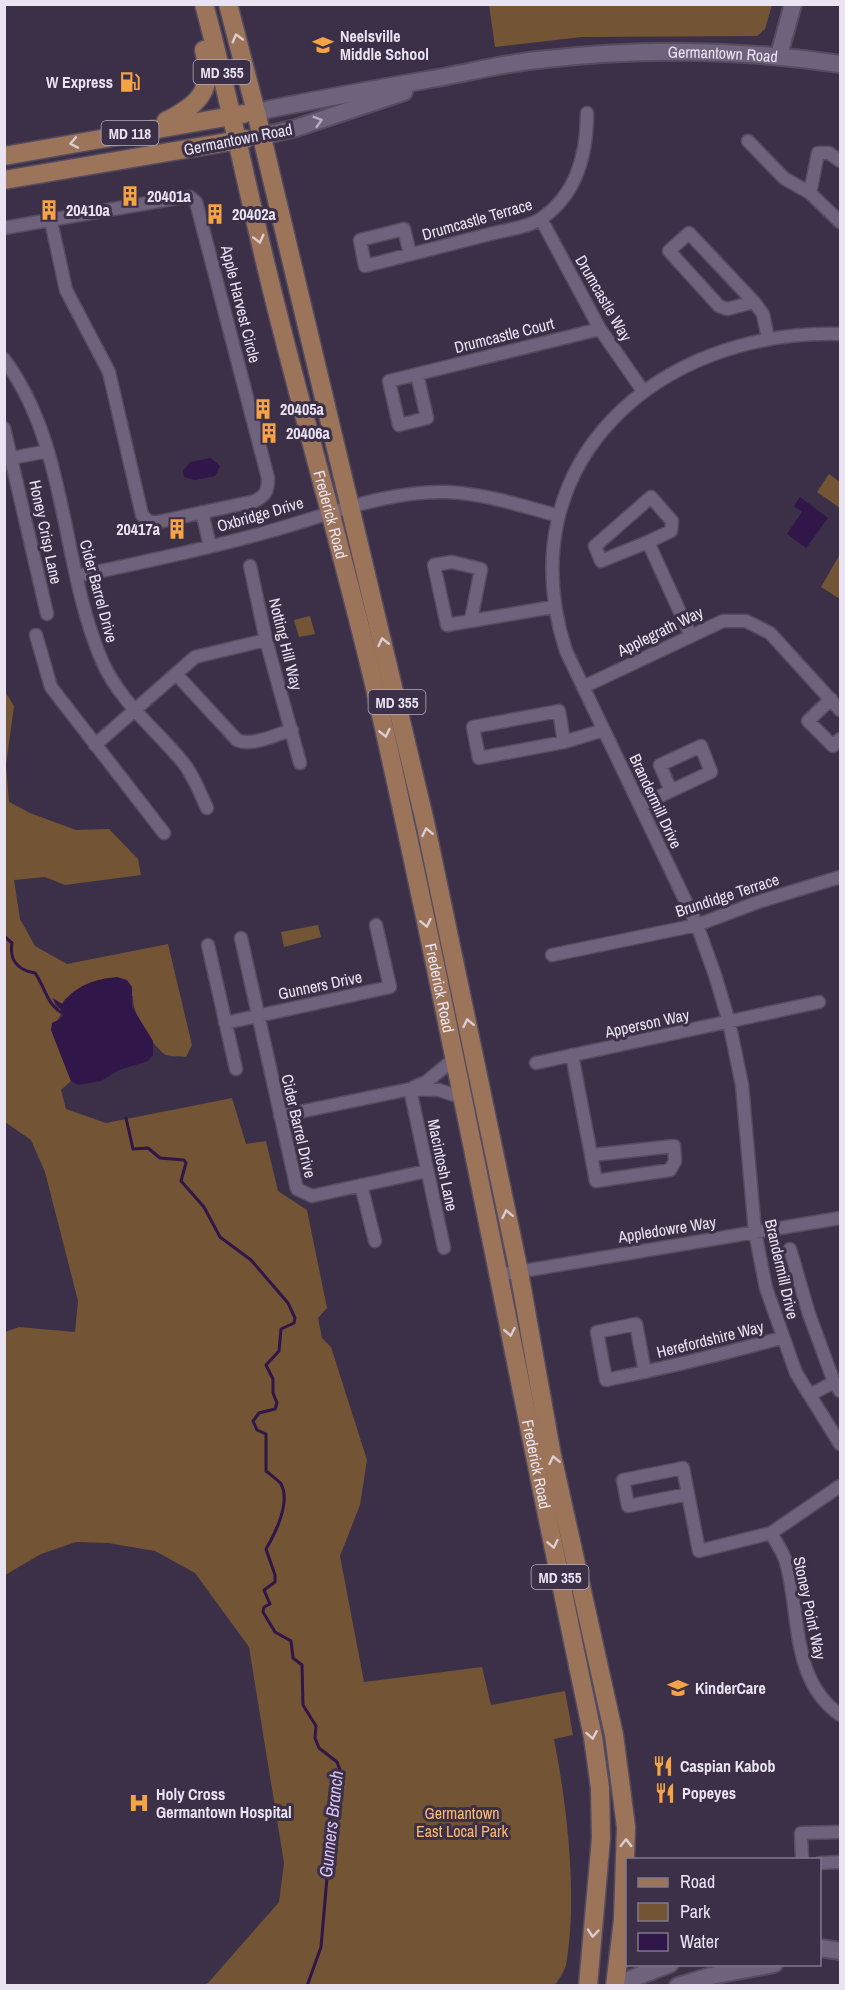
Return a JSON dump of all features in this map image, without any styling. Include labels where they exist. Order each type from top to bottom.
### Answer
[{"type":"main road","name":"Frederick Road","points":[[228,4],[262,135],[430,844],[519,1272],[552,1456],[614,1735],[626,1827],[623,1912],[615,1985]]},
{"type":"main road","name":"Frederick Road","points":[[205,7],[300,406],[332,511],[399,798],[463,1098],[526,1420],[593,1737],[600,1788],[601,1838],[588,1986]]},
{"type":"main road","points":[[150,129],[195,105],[206,87],[209,68],[202,38],[205,7]]},
{"type":"main road","name":"Germantown Road","points":[[4,156],[256,112]]},
{"type":"main road","name":"Germantown Road","points":[[4,180],[262,135]]},
{"type":"main road","points":[[623,1912],[626,1928]]},
{"type":"street","points":[[779,55],[792,4]]},
{"type":"street","name":"Germantown Road","points":[[256,112],[492,66],[590,55],[641,52],[779,55],[840,64]]},
{"type":"street","name":"Germantown Road","points":[[262,135],[354,110],[429,80]]},
{"type":"street","name":"Drumcastle Terrace","points":[[410,254],[541,219],[569,190],[578,173],[584,154],[587,113]]},
{"type":"street","points":[[748,141],[784,178],[810,193],[840,222]]},
{"type":"street","points":[[810,193],[818,153],[829,153],[840,161]]},
{"type":"street","name":"Apple Harvest Circle","points":[[4,228],[177,198],[190,197],[196,202],[268,478],[268,490],[255,501],[149,522],[141,515],[109,372],[66,290],[51,221]]},
{"type":"street","name":"Drumcastle Way","points":[[541,219],[600,329],[643,391]]},
{"type":"street","points":[[754,302],[727,309],[719,306],[669,252],[689,233],[754,302],[763,314],[768,338]]},
{"type":"street","name":"Drumcastle Court","points":[[417,374],[600,329]]},
{"type":"street","name":"Brandermill Drive","points":[[840,334],[768,338],[727,348],[699,360],[643,391],[616,415],[591,445],[571,480],[559,516],[553,558],[553,607],[566,651],[697,925],[729,1022],[746,1114],[754,1232],[766,1288],[781,1338],[796,1373],[840,1444]]},
{"type":"street","name":"Cider Barrel Drive","points":[[4,359],[33,406],[48,451],[77,576],[102,662],[135,710],[182,761],[194,778],[207,808]]},
{"type":"street","name":"Honey Crisp Lane","points":[[4,428],[47,614]]},
{"type":"street","points":[[12,458],[48,451]]},
{"type":"street","name":"Oxbridge Drive","points":[[77,576],[265,533],[332,511],[396,496],[448,492],[499,500],[559,516]]},
{"type":"street","points":[[651,497],[672,521],[671,531],[648,542],[601,561],[595,546],[651,497]]},
{"type":"street","points":[[202,512],[210,546]]},
{"type":"street","points":[[648,542],[690,634]]},
{"type":"street","points":[[471,620],[481,569],[452,562],[434,565],[447,625],[553,607]]},
{"type":"street","name":"Notting Hill Way","points":[[250,566],[300,763]]},
{"type":"street","name":"Applegrath Way","points":[[583,687],[690,634],[723,621],[746,621],[759,625],[770,633],[840,710]]},
{"type":"street","points":[[36,635],[51,687],[164,833]]},
{"type":"street","points":[[95,745],[195,657],[267,640]]},
{"type":"street","points":[[176,674],[237,740],[253,741],[292,730]]},
{"type":"street","points":[[831,699],[808,721],[833,746],[840,739]]},
{"type":"street","points":[[564,742],[559,711],[473,727],[479,758],[564,742],[604,730]]},
{"type":"street","points":[[641,806],[671,791]]},
{"type":"street","name":"Brundidge Terrace","points":[[552,955],[697,925],[761,901],[840,877]]},
{"type":"street","name":"Gunners Drive","points":[[225,1023],[390,987],[376,925]]},
{"type":"street","name":"Cider Barrel Drive","points":[[241,938],[295,1183],[300,1192],[312,1196],[428,1171]]},
{"type":"street","points":[[208,945],[236,1069]]},
{"type":"street","name":"Apperson Way","points":[[536,1063],[819,1002]]},
{"type":"street","points":[[572,1055],[596,1181],[670,1170],[675,1161],[674,1146],[592,1155]]},
{"type":"street","points":[[280,1116],[410,1089],[426,1082],[454,1059]]},
{"type":"street","points":[[410,1089],[439,1090],[463,1098]]},
{"type":"street","name":"Macintosh Lane","points":[[410,1089],[444,1248]]},
{"type":"street","points":[[361,1185],[375,1241]]},
{"type":"street","name":"Appledowre Way","points":[[499,1275],[840,1218]]},
{"type":"street","points":[[790,1249],[809,1314],[837,1386],[810,1395]]},
{"type":"street","name":"Herefordshire Way","points":[[645,1372],[636,1324],[597,1332],[606,1380],[645,1372],[781,1338]]},
{"type":"street","points":[[688,1494],[628,1506],[623,1480],[683,1468],[699,1551],[771,1533],[840,1486]]},
{"type":"street","name":"Stoney Point Way","points":[[771,1533],[786,1561],[805,1670],[814,1689],[840,1715]]},
{"type":"street","points":[[802,1858],[801,1833],[840,1832]]},
{"type":"street","points":[[821,1863],[840,1862]]},
{"type":"street","points":[[821,1948],[840,1951]]},
{"type":"street","points":[[821,1960],[840,1959]]},
{"type":"street","points":[[615,1985],[667,1966]]},
{"type":"street","points":[[678,1986],[711,1976],[768,1966]]},
{"type":"green space","points":[[489,4],[772,5],[765,29],[757,36],[582,37],[495,47]]},
{"type":"green space","points":[[829,474],[840,482],[840,508],[817,492]]},
{"type":"green space","points":[[840,554],[840,599],[821,587]]},
{"type":"green space","points":[[310,616],[315,634],[299,637],[294,620]]},
{"type":"green space","name":"Germantown East Local Park","points":[[4,690],[14,706],[6,765],[9,802],[30,813],[76,830],[109,829],[138,859],[141,875],[65,885],[45,877],[14,880],[20,919],[35,946],[67,964],[168,944],[192,1045],[186,1057],[168,1056],[160,1051],[149,1037],[135,1011],[133,996],[66,998],[62,1004],[53,998],[56,1007],[64,1010],[51,1030],[71,1081],[61,1090],[66,1109],[106,1123],[232,1098],[246,1144],[266,1141],[278,1191],[307,1210],[327,1308],[318,1318],[322,1338],[331,1347],[367,1460],[360,1505],[340,1556],[364,1682],[482,1667],[491,1705],[565,1691],[573,1735],[554,1739],[567,1822],[571,1910],[566,1965],[555,1985],[202,1985],[208,1983],[279,1902],[284,1863],[249,1647],[195,1573],[155,1551],[108,1543],[76,1542],[41,1554],[5,1575],[5,1332],[19,1327],[75,1332],[78,1301],[45,1172],[31,1140],[5,1122]]},
{"type":"green space","points":[[318,925],[321,937],[284,947],[281,932]]},
{"type":"water","points":[[211,458],[220,466],[215,476],[195,480],[184,477],[183,471],[190,462]]},
{"type":"water","points":[[800,497],[828,518],[806,548],[787,534],[802,512],[794,506]]},
{"type":"water","points":[[117,977],[127,980],[132,987],[132,1007],[153,1041],[153,1055],[148,1061],[119,1070],[101,1081],[78,1085],[71,1081],[51,1030],[52,1023],[64,1014],[52,998],[62,1004],[73,992],[86,984]]},
{"type":"waterway","name":"Gunners Branch","points":[[4,936],[12,943],[13,959],[19,967],[35,973],[50,1002],[66,1015]]},
{"type":"waterway","name":"Gunners Branch","points":[[126,1118],[133,1149],[148,1148],[160,1158],[184,1160],[186,1163],[181,1181],[204,1207],[220,1237],[251,1260],[288,1303],[295,1318],[294,1323],[281,1329],[279,1351],[266,1365],[273,1379],[273,1393],[277,1403],[275,1409],[259,1413],[253,1421],[257,1430],[266,1434],[266,1471],[281,1484],[284,1491],[283,1509],[266,1549],[275,1575],[275,1582],[264,1590],[270,1604],[264,1607],[263,1612],[275,1632],[291,1641],[293,1658],[302,1665],[303,1705],[316,1726],[315,1738],[319,1748],[337,1762],[340,1770],[330,1806],[330,1843],[321,1947],[307,1986]]},
{"type":"place","name":"Neelsville Middle School","points":[[323,45]]},
{"type":"place","name":"W Express","points":[[130,82]]},
{"type":"place","name":"20401a","points":[[130,196]]},
{"type":"place","name":"20410a","points":[[49,210]]},
{"type":"place","name":"20402a","points":[[215,214]]},
{"type":"place","name":"20405a","points":[[263,409]]},
{"type":"place","name":"20406a","points":[[269,433]]},
{"type":"place","name":"20417a","points":[[177,529]]},
{"type":"place","name":"KinderCare","points":[[678,1688]]},
{"type":"place","name":"Caspian Kabob","points":[[663,1766]]},
{"type":"place","name":"Popeyes","points":[[665,1793]]},
{"type":"place","name":"Holy Cross Germantown Hospital","points":[[139,1803]]}]
